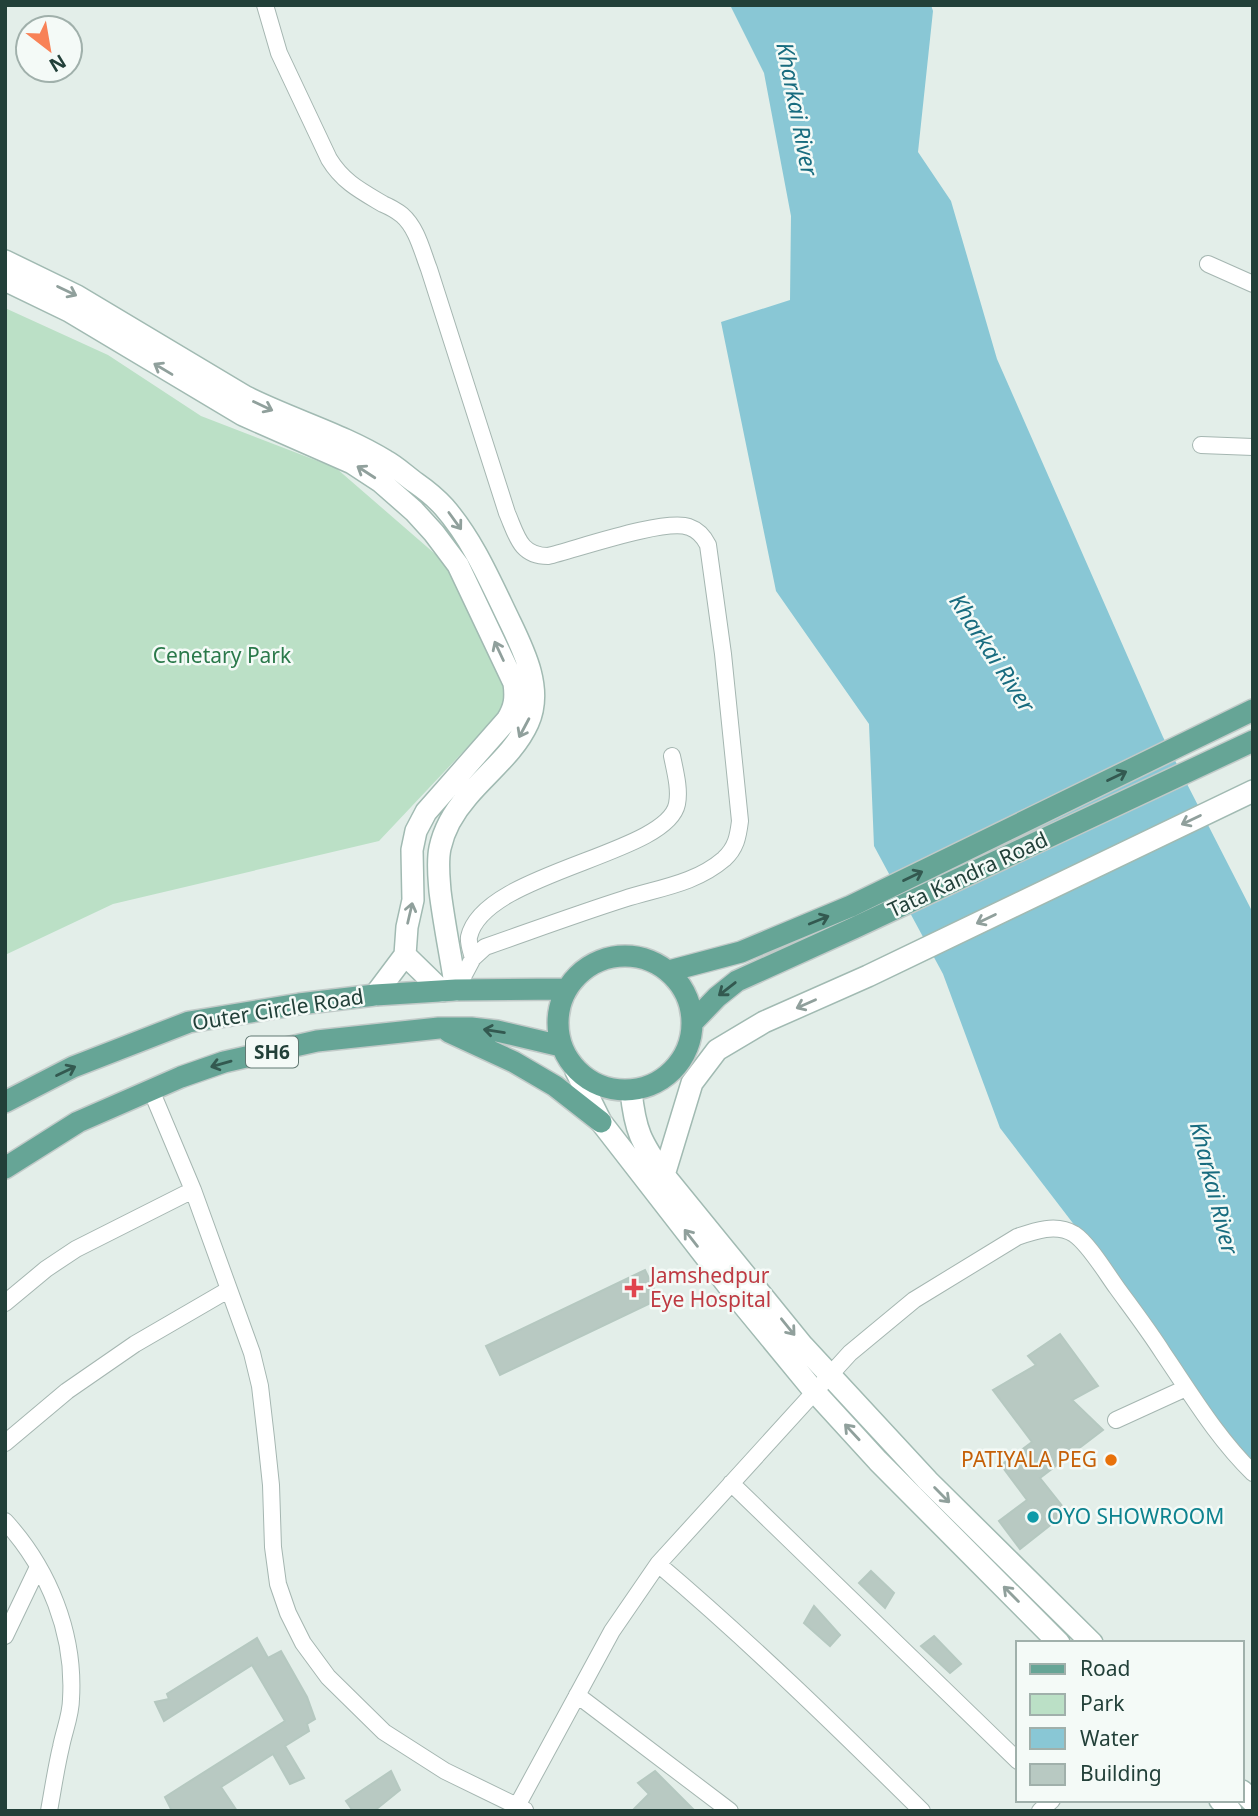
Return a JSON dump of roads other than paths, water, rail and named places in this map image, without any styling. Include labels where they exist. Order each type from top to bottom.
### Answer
[{"type":"main road","points":[[669,971],[741,952],[851,906],[1253,710]]},
{"type":"main road","name":"Tata Kandra Road","points":[[693,1022],[717,996],[737,981],[1253,741]]},
{"type":"main road","points":[[613,956],[643,957],[669,971],[687,993],[693,1022],[688,1048],[673,1070],[651,1086],[631,1091],[611,1090],[592,1083],[576,1070],[561,1046],[557,1017],[566,989],[586,967],[613,956]]},
{"type":"main road","name":"Outer Circle Road","points":[[5,1102],[73,1067],[189,1023],[299,1004],[375,995],[566,989]]},
{"type":"main road","points":[[449,991],[444,1028],[514,1062],[555,1086],[601,1122]]},
{"type":"main road","name":"SH6","points":[[5,1168],[78,1122],[181,1077],[224,1062],[317,1041],[444,1028],[471,1028],[497,1031],[561,1046]]},
{"type":"street","points":[[265,5],[279,54],[337,172],[347,182],[403,215],[412,227],[433,282],[518,540],[537,556],[548,556],[655,527],[677,525],[690,527],[704,536],[708,545],[723,654],[740,821],[734,848],[724,859],[696,878],[625,899],[485,947],[473,958],[449,991]]},
{"type":"street","points":[[5,261],[77,296],[246,397],[388,461],[444,506],[464,534],[527,658],[533,682],[533,707],[518,740],[453,816],[439,850],[449,991]]},
{"type":"street","points":[[1208,264],[1253,284]]},
{"type":"street","points":[[5,280],[69,311],[243,415],[352,463],[381,482],[414,511],[458,565],[514,683],[516,699],[514,709],[507,720],[426,812],[416,831],[412,850],[414,900],[407,927],[405,955],[375,995]]},
{"type":"street","points":[[1201,445],[1253,447]]},
{"type":"street","points":[[473,958],[468,939],[475,922],[498,901],[539,880],[655,831],[669,820],[677,805],[677,784],[672,756]]},
{"type":"street","points":[[664,1175],[692,1083],[717,1050],[764,1022],[868,976],[1253,791]]},
{"type":"street","points":[[412,864],[439,865]]},
{"type":"street","points":[[405,955],[449,991]]},
{"type":"street","points":[[576,1070],[601,1122],[740,1301],[814,1391],[878,1461],[1057,1641]]},
{"type":"street","points":[[151,1090],[193,1190],[252,1353],[260,1386],[278,1584],[288,1613],[303,1643],[328,1677],[383,1732],[445,1771],[522,1808],[577,1695],[612,1631],[659,1564],[850,1353],[914,1300],[1017,1237],[1035,1230],[1053,1228],[1073,1233],[1089,1249],[1219,1436],[1253,1473]]},
{"type":"street","points":[[631,1091],[633,1115],[646,1150],[803,1346],[928,1481],[1090,1641]]},
{"type":"street","points":[[5,1303],[46,1269],[76,1250],[193,1190]]},
{"type":"street","points":[[5,1443],[67,1391],[135,1344],[228,1290]]},
{"type":"street","points":[[1116,1420],[1186,1388]]},
{"type":"street","points":[[731,1483],[1016,1759]]},
{"type":"street","points":[[5,1521],[38,1567],[54,1597],[64,1625],[71,1661],[71,1702],[49,1811]]},
{"type":"street","points":[[659,1564],[815,1705],[922,1811]]},
{"type":"street","points":[[5,1636],[38,1567]]},
{"type":"street","points":[[577,1695],[730,1811]]},
{"type":"water","name":"Kharkai River","points":[[730,5],[931,5],[933,11],[918,152],[951,201],[997,359],[1163,737],[1253,913],[1253,1467],[1242,1458],[1095,1252],[1000,1128],[943,974],[874,846],[869,724],[776,591],[721,322],[790,300],[791,216],[764,73]]},
{"type":"place","name":"Jamshedpur Eye Hospital","points":[[634,1288]]},
{"type":"place","name":"PATIYALA PEG","points":[[1111,1460]]},
{"type":"place","name":"OYO SHOWROOM","points":[[1033,1517]]},
{"type":"park label","name":"Cenetary Park","points":[[222,656]]}]
